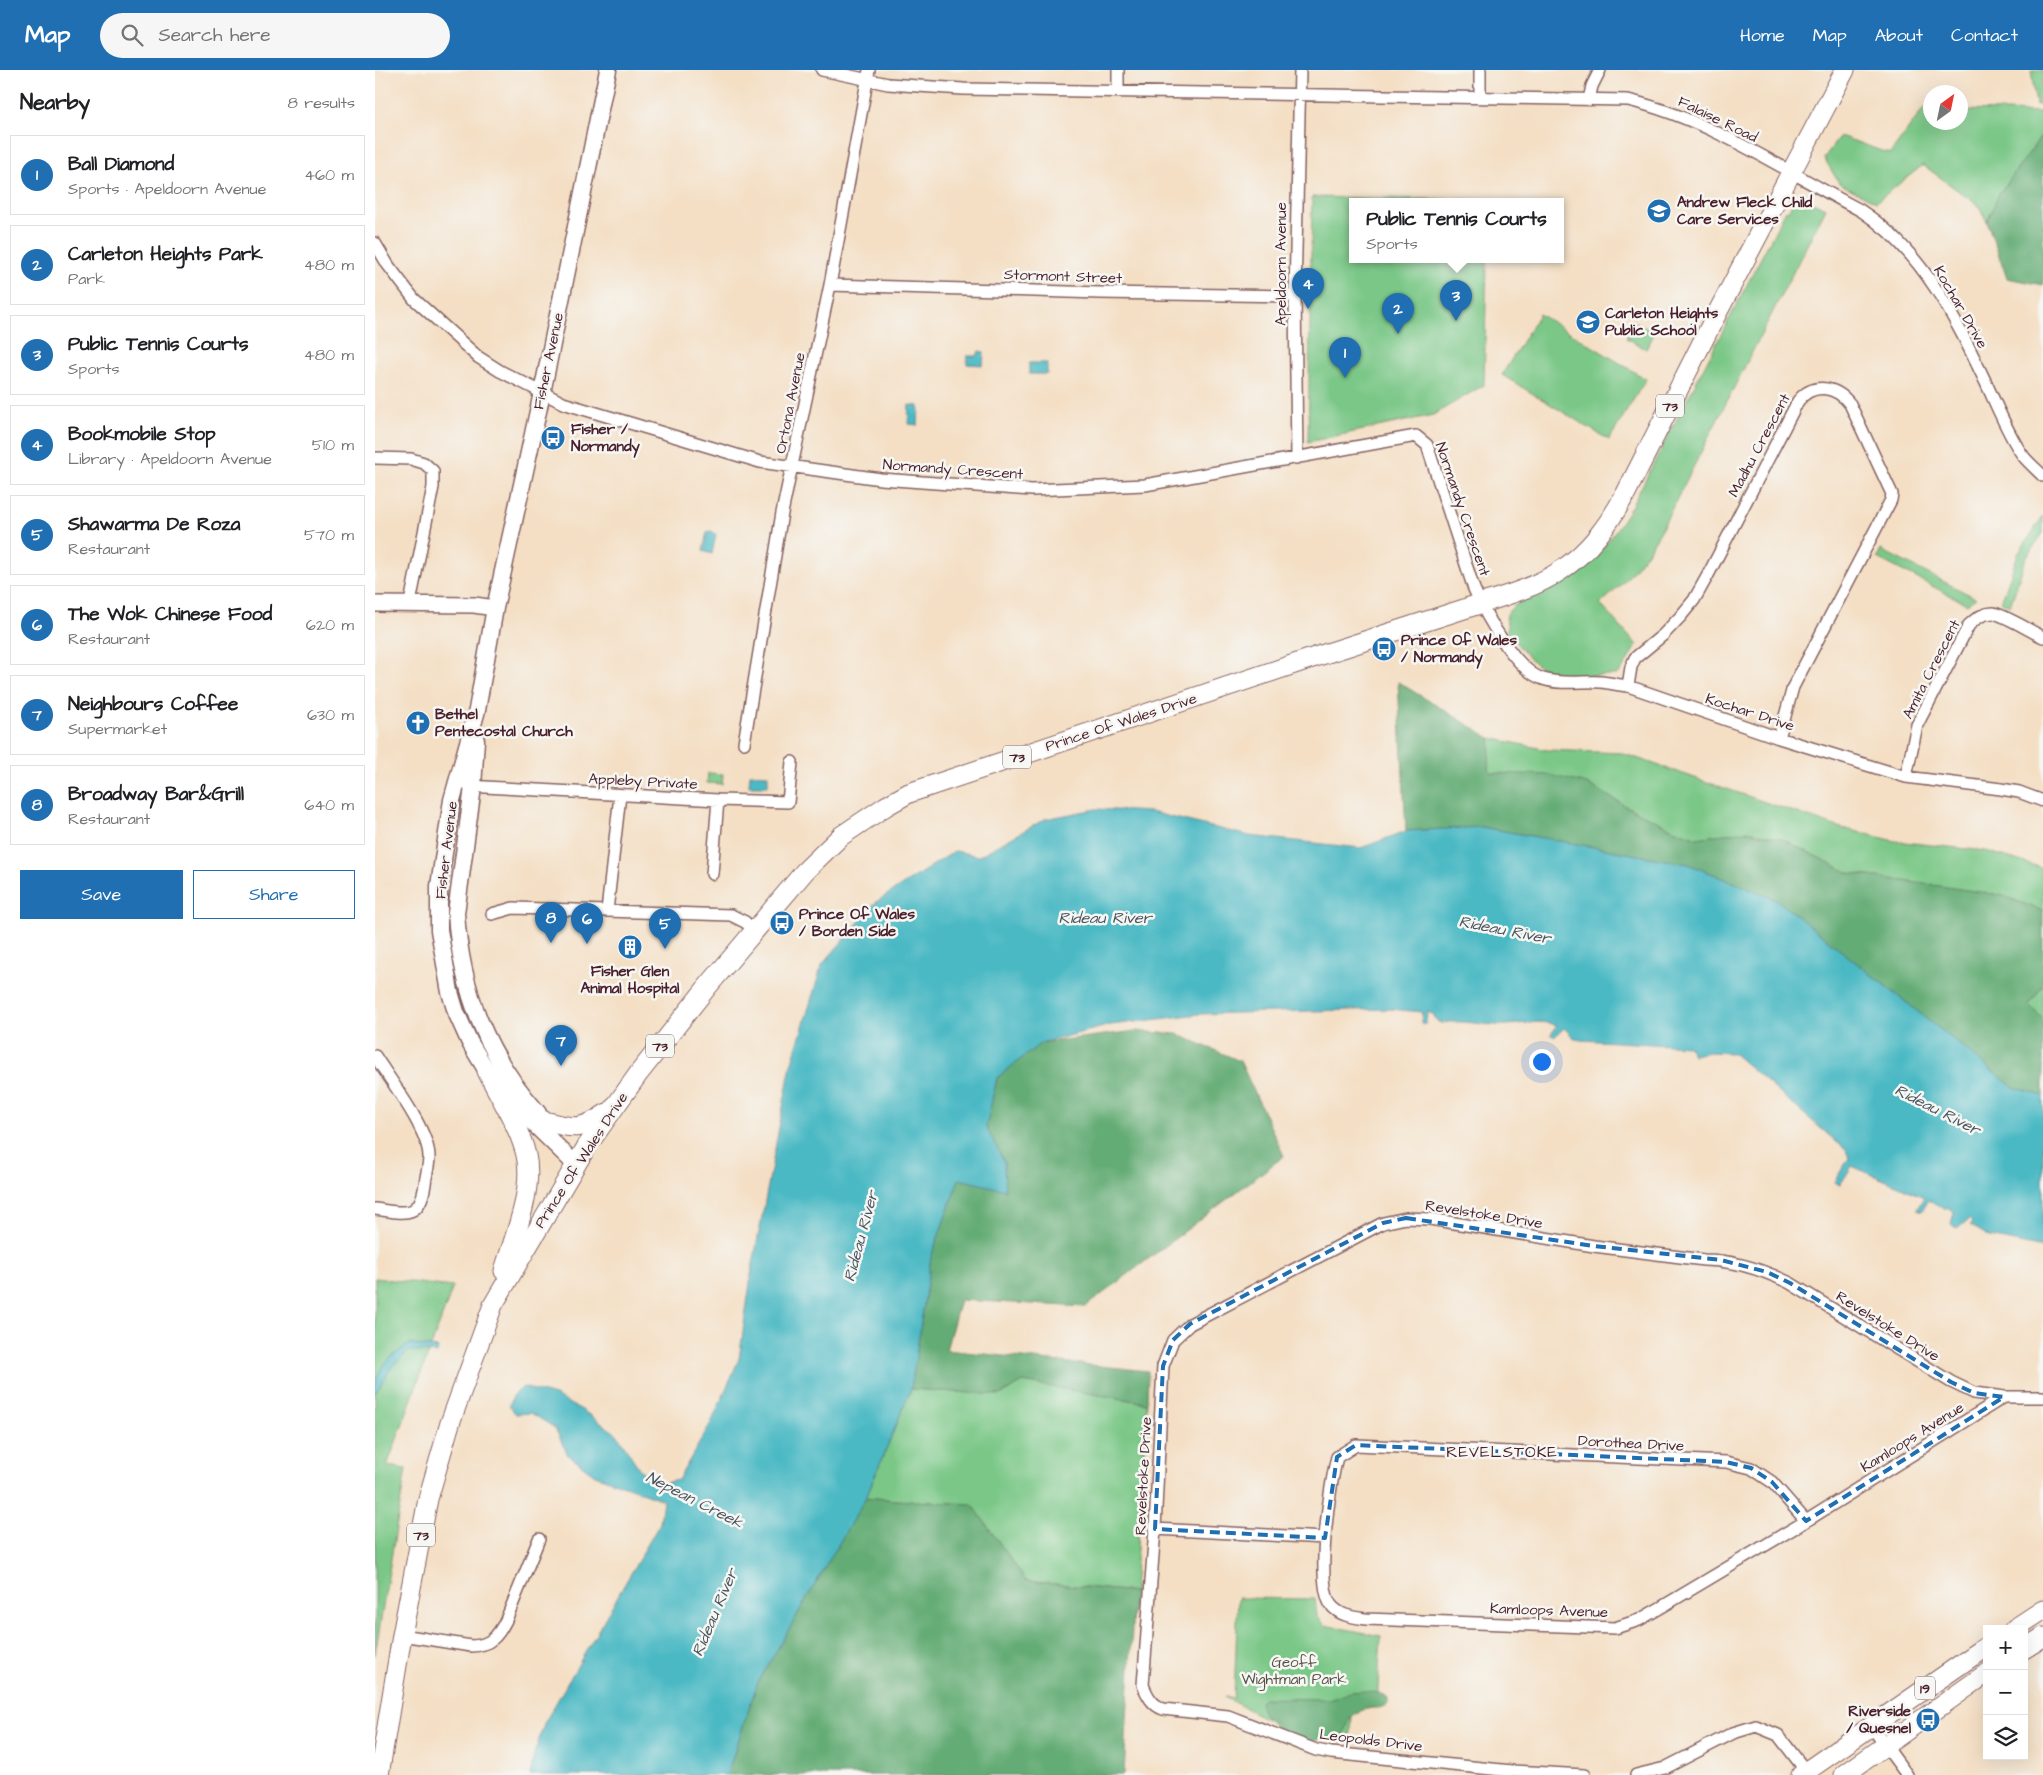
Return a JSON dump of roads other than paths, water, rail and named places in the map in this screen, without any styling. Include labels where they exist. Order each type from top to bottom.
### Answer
[{"type":"main road","name":"Fisher Avenue","points":[[579,1159],[529,1119],[487,1071],[463,1028],[456,1012],[451,992],[439,930],[439,886],[444,846],[456,785],[477,710],[495,608],[542,393],[608,70]]},
{"type":"main road","name":"Prince Of Wales Drive","points":[[379,1775],[402,1635],[428,1499],[450,1423],[493,1305],[579,1159],[614,1108],[708,986],[805,871],[841,836],[909,793],[1481,604],[1534,584],[1558,572],[1584,552],[1596,540],[1627,494],[1790,172],[1845,70]]},
{"type":"main road","name":"Fisher Avenue","points":[[477,710],[473,787],[456,913],[467,988],[492,1047],[509,1076],[579,1159]]},
{"type":"main road","points":[[451,992],[467,988]]},
{"type":"main road","points":[[487,1071],[526,1155],[528,1177],[524,1200],[493,1305]]},
{"type":"main road","points":[[545,1121],[577,1128],[594,1122],[614,1108]]},
{"type":"main road","points":[[2020,1625],[2043,1610]]},
{"type":"main road","points":[[2028,1646],[2043,1637]]},
{"type":"main road","name":"19","points":[[1806,1774],[1871,1726],[1983,1649]]},
{"type":"main road","name":"19","points":[[1844,1775],[1983,1676]]},
{"type":"street","name":"Falaise Road","points":[[821,70],[868,74],[889,84],[963,89],[1628,100],[1684,117],[1790,172]]},
{"type":"street","points":[[1118,70],[1118,91]]},
{"type":"street","name":"Apeldoorn Avenue","points":[[1297,458],[1295,296],[1300,70]]},
{"type":"street","points":[[1480,70],[1480,97]]},
{"type":"street","points":[[1589,100],[1592,86],[1600,70]]},
{"type":"street","name":"Ortona Avenue","points":[[744,743],[782,514],[829,285],[868,74]]},
{"type":"street","name":"Kochar Drive","points":[[1790,172],[1881,224],[1904,247],[1934,284],[1958,326],[2003,419],[2024,456],[2043,476]]},
{"type":"street","name":"Normandy Crescent","points":[[375,243],[388,266],[414,299],[479,357],[500,371],[563,404],[760,462],[881,479],[1032,490],[1145,485],[1416,436],[1422,439],[1429,452],[1474,589],[1481,604]]},
{"type":"street","name":"Stormont Street","points":[[829,285],[1295,296]]},
{"type":"street","name":"Madhu Crescent","points":[[1628,686],[1631,667],[1635,658],[1663,635],[1680,617],[1709,575],[1799,401],[1805,393],[1814,388],[1826,387],[1845,396],[1850,404],[1892,494],[1891,500],[1793,687],[1779,738]]},
{"type":"street","points":[[375,458],[411,459],[424,463],[433,471],[433,487],[410,603]]},
{"type":"street","points":[[375,604],[474,605],[495,608]]},
{"type":"street","name":"Kochar Drive","points":[[1481,604],[1501,639],[1511,652],[1541,679],[1604,682],[1628,686],[1779,738],[1905,777],[2019,792],[2043,801]]},
{"type":"street","name":"Amita Crescent","points":[[1905,777],[1917,725],[1969,625],[1983,614],[1994,613],[2043,637]]},
{"type":"street","name":"Appleby Private","points":[[456,785],[620,795],[788,802],[792,762]]},
{"type":"street","points":[[607,911],[620,795]]},
{"type":"street","points":[[712,874],[718,800]]},
{"type":"street","points":[[492,914],[513,908],[731,915],[745,922],[755,931]]},
{"type":"street","points":[[375,1056],[413,1115],[427,1147],[429,1157],[424,1194],[422,1202],[418,1207],[405,1212],[375,1209]]},
{"type":"street","name":"Revelstoke Drive","points":[[1143,1684],[1155,1529],[1163,1366],[1173,1340],[1189,1324],[1383,1223],[1407,1218],[1430,1219],[1604,1247],[1705,1260],[1721,1260],[1767,1272],[1790,1283],[1951,1382],[1974,1393],[2004,1397],[2043,1397]]},
{"type":"street","name":"Kamloops Avenue","points":[[1325,1538],[1326,1591],[1330,1604],[1343,1615],[1365,1619],[1615,1628],[1639,1620],[1806,1521],[2004,1397]]},
{"type":"street","name":"Dorothea Drive","points":[[1325,1538],[1331,1481],[1337,1457],[1356,1445],[1726,1462],[1751,1468],[1772,1482],[1806,1521]]},
{"type":"street","points":[[1155,1529],[1325,1538]]},
{"type":"street","points":[[402,1635],[471,1646],[479,1646],[493,1640],[500,1633],[506,1620],[539,1538]]},
{"type":"street","name":"Leopolds Drive","points":[[1143,1684],[1149,1699],[1158,1708],[1228,1716],[1316,1750],[1513,1770],[1584,1775]]},
{"type":"street","points":[[1635,1775],[1665,1768],[1733,1732],[1756,1726],[1778,1734],[1806,1774]]},
{"type":"street","points":[[1871,1726],[1907,1775]]},
{"type":"water","points":[[979,351],[984,352],[983,365],[967,364],[967,356],[977,356]]},
{"type":"water","points":[[1029,363],[1047,363],[1047,374],[1029,374]]},
{"type":"water","points":[[909,405],[919,406],[918,425],[908,424]]},
{"type":"water","points":[[711,531],[716,534],[712,554],[703,551],[707,532]]},
{"type":"water","points":[[750,774],[768,775],[768,786],[749,786]]},
{"type":"water","name":"Rideau River","points":[[1096,809],[1150,812],[1249,836],[1361,848],[1406,831],[1481,827],[1688,864],[1777,900],[2013,1087],[2043,1096],[2043,1248],[1990,1237],[1970,1225],[1972,1222],[1969,1219],[1957,1229],[1951,1224],[1954,1212],[1947,1207],[1945,1209],[1929,1200],[1922,1211],[1917,1209],[1924,1197],[1852,1166],[1840,1185],[1834,1182],[1849,1158],[1846,1150],[1733,1053],[1709,1052],[1693,1055],[1689,1046],[1580,1040],[1573,1037],[1564,1028],[1554,1037],[1551,1034],[1557,1026],[1544,1022],[1504,1025],[1442,1023],[1437,1021],[1433,1014],[1427,1012],[1426,1024],[1421,1023],[1422,1012],[1389,1009],[1199,1014],[1111,1025],[1041,1043],[997,1078],[986,1127],[1004,1162],[1005,1190],[959,1179],[931,1257],[911,1389],[866,1497],[757,1684],[727,1775],[530,1775],[535,1751],[545,1722],[660,1523],[663,1500],[595,1475],[568,1455],[555,1428],[531,1413],[516,1414],[509,1406],[513,1396],[523,1387],[555,1396],[582,1410],[617,1434],[640,1470],[659,1484],[678,1480],[712,1421],[739,1359],[752,1269],[791,1065],[822,965],[876,902],[955,851],[979,856],[1045,819]]},
{"type":"water","points":[[409,1344],[438,1348],[437,1353],[410,1351],[393,1365],[375,1394],[377,1377],[380,1370],[389,1359]]},
{"type":"place","name":"Andrew Fleck Child Care Services","points":[[1659,211]]},
{"type":"place","name":"Bookmobile Stop","points":[[1308,309]]},
{"type":"place","name":"Public Tennis Courts","points":[[1456,321]]},
{"type":"place","name":"Carleton Heights Public School","points":[[1588,322]]},
{"type":"place","name":"Carleton Heights Park","points":[[1398,334]]},
{"type":"place","name":"Ball Diamond","points":[[1345,378]]},
{"type":"place","name":"Fisher / Normandy","points":[[553,438]]},
{"type":"place","name":"Prince Of Wales / Normandy","points":[[1384,649]]},
{"type":"place","name":"Bethel Pentecostal Church","points":[[418,723]]},
{"type":"place","name":"Prince Of Wales / Borden Side","points":[[782,923]]},
{"type":"place","name":"Broadway Bar&Grill","points":[[551,943]]},
{"type":"place","name":"The Wok Chinese Food","points":[[587,944]]},
{"type":"place","name":"Fisher Glen Animal Hospital","points":[[630,947]]},
{"type":"place","name":"Shawarma De Roza","points":[[665,949]]},
{"type":"place","name":"Neighbours Coffee","points":[[561,1066]]},
{"type":"place","name":"Riverside / Quesnel","points":[[1928,1720]]},
{"type":"district","name":"REVELSTOKE","points":[[1502,1451]]},
{"type":"water label","name":"Nepean Creek","points":[[695,1499]]},
{"type":"park label","name":"Geoff Wightman Park","points":[[1294,1670]]}]
